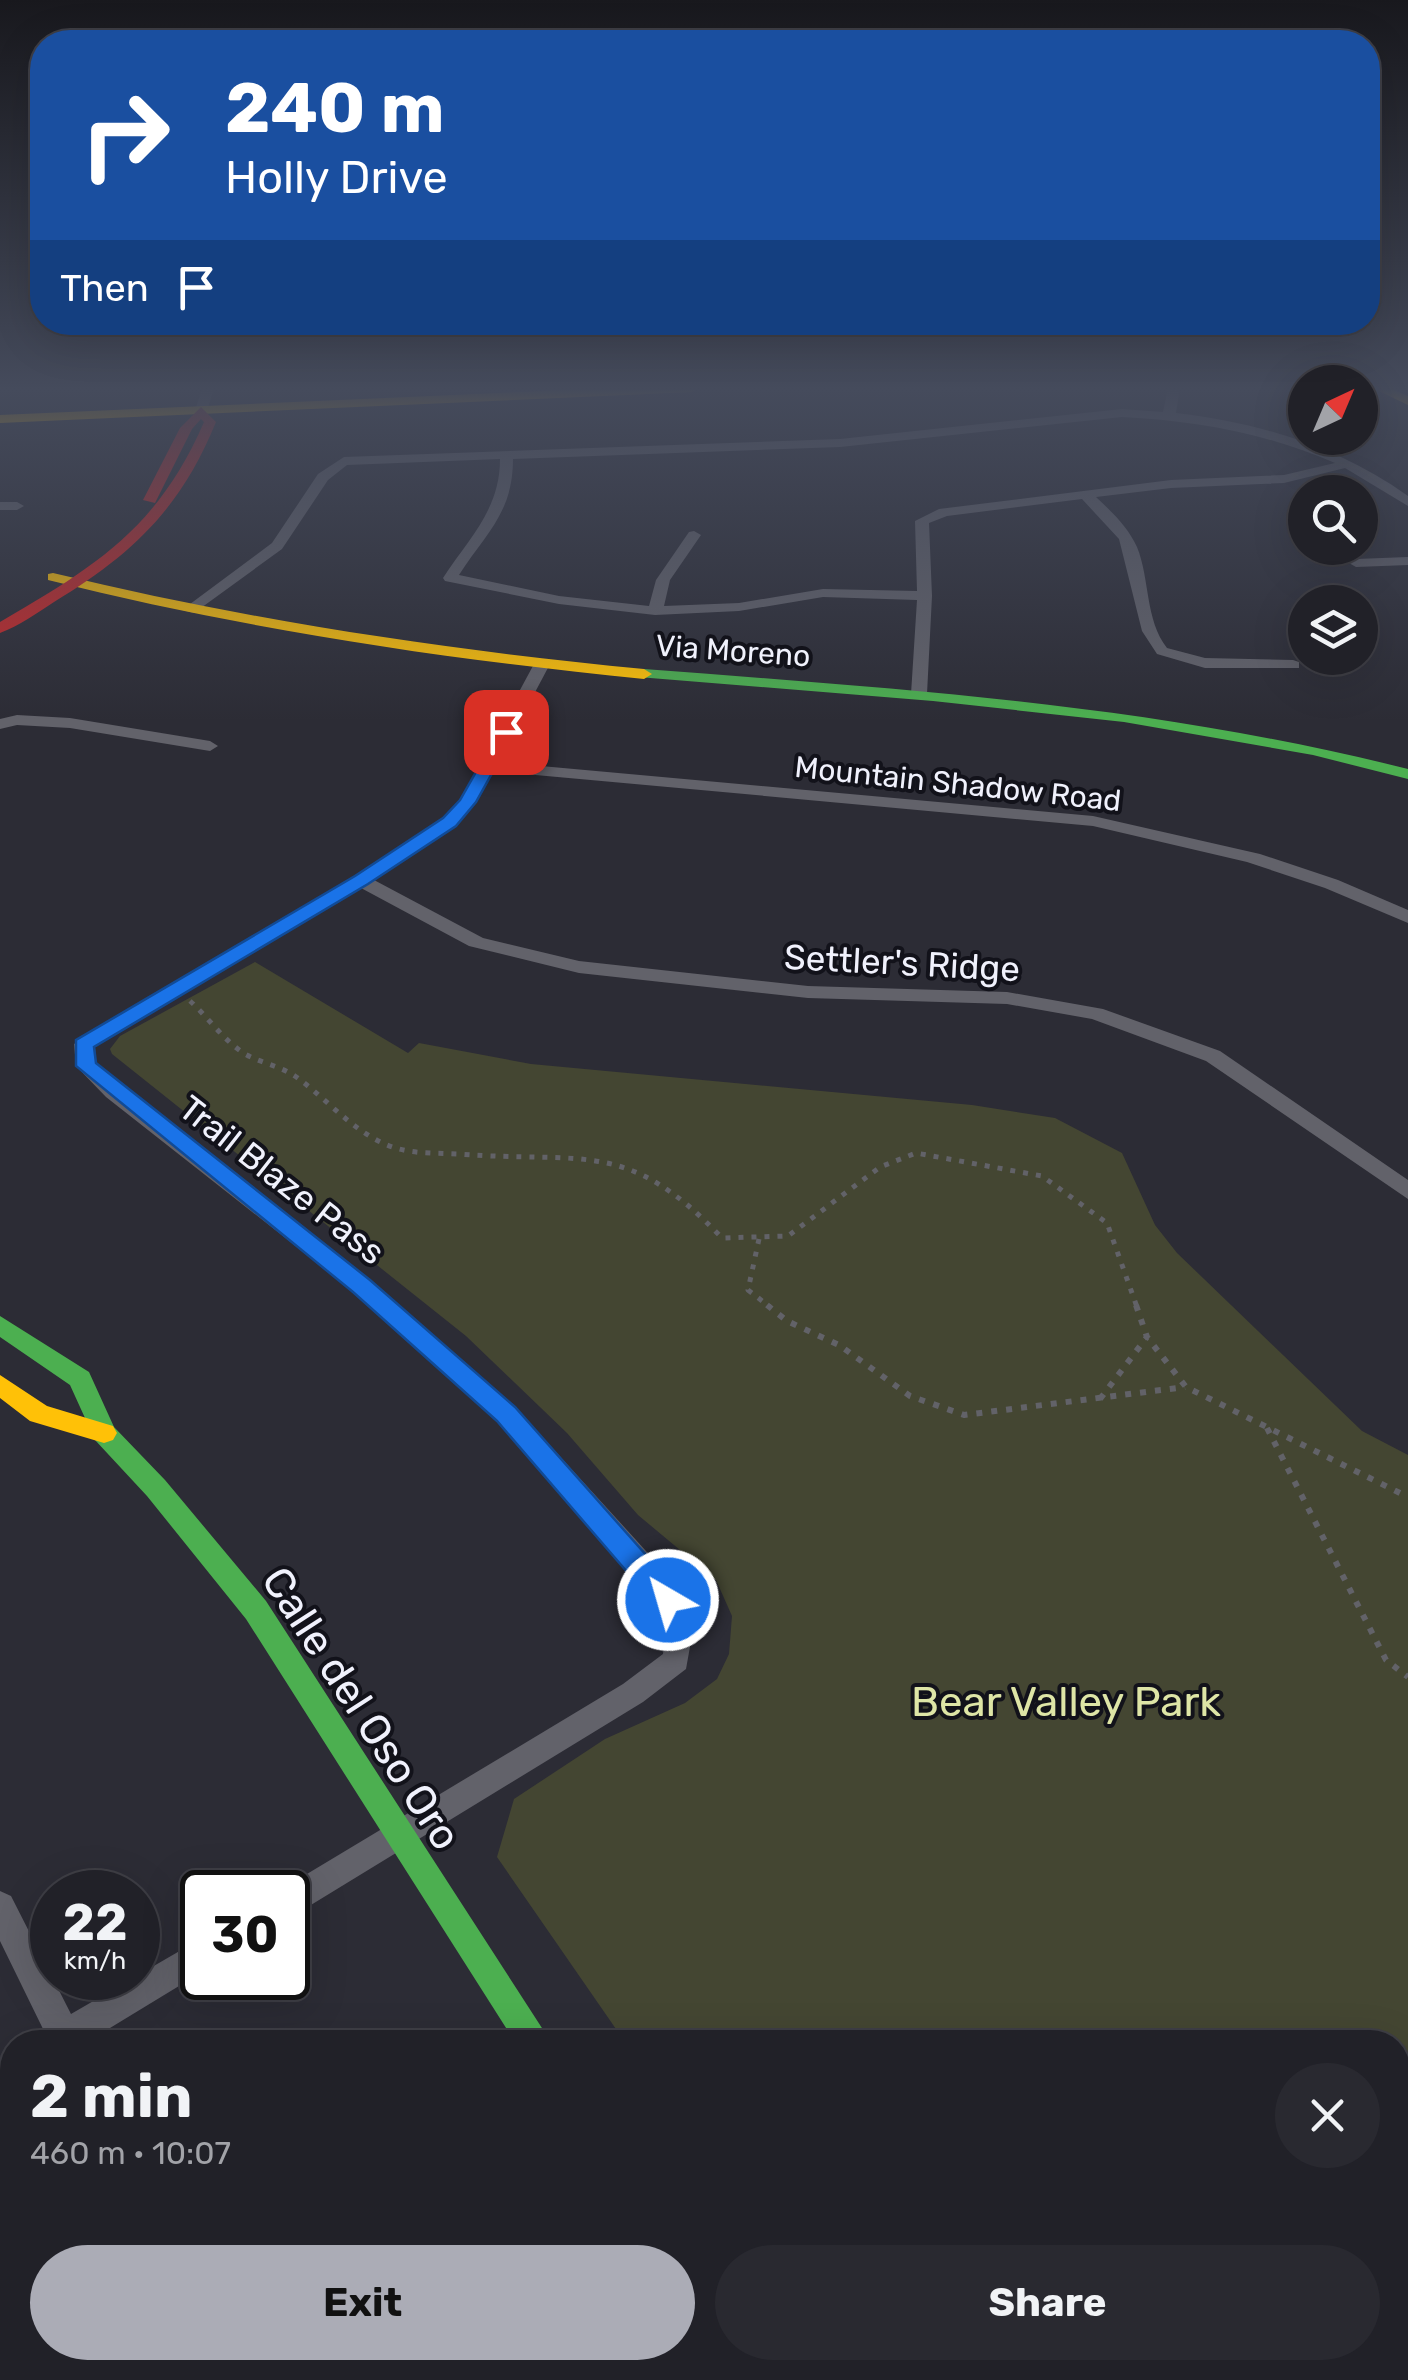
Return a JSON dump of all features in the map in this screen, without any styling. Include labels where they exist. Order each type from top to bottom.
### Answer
[{"type":"main road","points":[[0,628],[65,580],[149,499]]},
{"type":"main road","points":[[0,607],[65,580]]},
{"type":"main road","name":"Via Moreno","points":[[65,580],[328,637],[542,664],[1065,705],[1190,721],[1310,745],[1408,774]]},
{"type":"main road","name":"Calle del Oso Oro","points":[[0,1325],[80,1380],[104,1433],[156,1488],[246,1596],[526,2030]]},
{"type":"main road","points":[[0,1386],[40,1414],[104,1433]]},
{"type":"street","points":[[190,610],[277,546],[308,499]]},
{"type":"street","points":[[504,499],[493,524],[450,578],[559,600],[655,610],[739,607],[823,594],[925,596]]},
{"type":"street","points":[[919,694],[925,596],[922,521],[944,512],[1051,499]]},
{"type":"street","points":[[1089,499],[1117,523],[1130,548],[1149,635],[1164,653],[1207,662],[1288,664]]},
{"type":"street","points":[[0,506],[16,506]]},
{"type":"street","points":[[655,610],[663,580],[694,535]]},
{"type":"street","points":[[1378,562],[1408,561]]},
{"type":"street","points":[[177,991],[449,822],[489,766],[542,664]]},
{"type":"street","points":[[3,722],[62,722],[210,746]]},
{"type":"street","name":"Mountain Shadow Road","points":[[489,766],[1093,821],[1192,840],[1296,869],[1408,917]]},
{"type":"street","name":"Settler's Ridge","points":[[361,880],[476,942],[579,968],[808,992],[1007,998],[1112,1018],[1213,1056],[1408,1192]]},
{"type":"street","name":"Trail Blaze Pass","points":[[177,991],[84,1044],[86,1066],[362,1286],[506,1414],[656,1581],[681,1619],[676,1660],[633,1694],[400,1835]]},
{"type":"street","points":[[310,1890],[400,1835]]},
{"type":"street","points":[[0,1907],[57,2030]]},
{"type":"street","points":[[80,2030],[180,1968]]},
{"type":"path","points":[[177,991],[218,1023],[243,1053],[279,1065],[392,1147],[490,1159],[554,1154],[610,1160],[661,1178],[690,1200],[722,1238],[788,1236],[847,1196],[880,1167],[916,1154],[1042,1176],[1106,1223],[1147,1337],[1186,1388],[1408,1497]]},
{"type":"path","points":[[759,1239],[748,1290],[787,1321],[839,1345],[910,1396],[964,1414],[1186,1388]]},
{"type":"path","points":[[1100,1399],[1147,1337]]},
{"type":"path","points":[[1265,1426],[1386,1660],[1408,1677]]},
{"type":"green space","name":"Bear Valley Park","points":[[255,962],[408,1053],[419,1043],[531,1064],[972,1105],[1055,1118],[1122,1153],[1155,1225],[1177,1253],[1362,1431],[1408,1455],[1408,2030],[617,2030],[497,1857],[514,1799],[605,1739],[685,1703],[717,1679],[729,1654],[732,1616],[716,1580],[638,1515],[567,1433],[466,1336],[112,1054],[110,1049],[120,1036]]},
{"type":"traffic: fast","points":[[644,674],[933,696],[1124,717],[1314,750],[1408,774]]},
{"type":"traffic: fast","points":[[0,1325],[80,1379],[104,1433],[156,1488],[256,1610],[526,2030]]},
{"type":"traffic: slow","points":[[53,577],[199,611],[347,638],[644,674]]},
{"type":"traffic: slow","points":[[0,1385],[39,1414],[104,1433]]},
{"type":"traffic: jam","points":[[0,628],[98,567],[152,521],[170,499]]},
{"type":"route","points":[[506,732],[467,802],[449,822],[361,880],[84,1044],[86,1066],[362,1286],[506,1414],[656,1581],[668,1600]]}]
